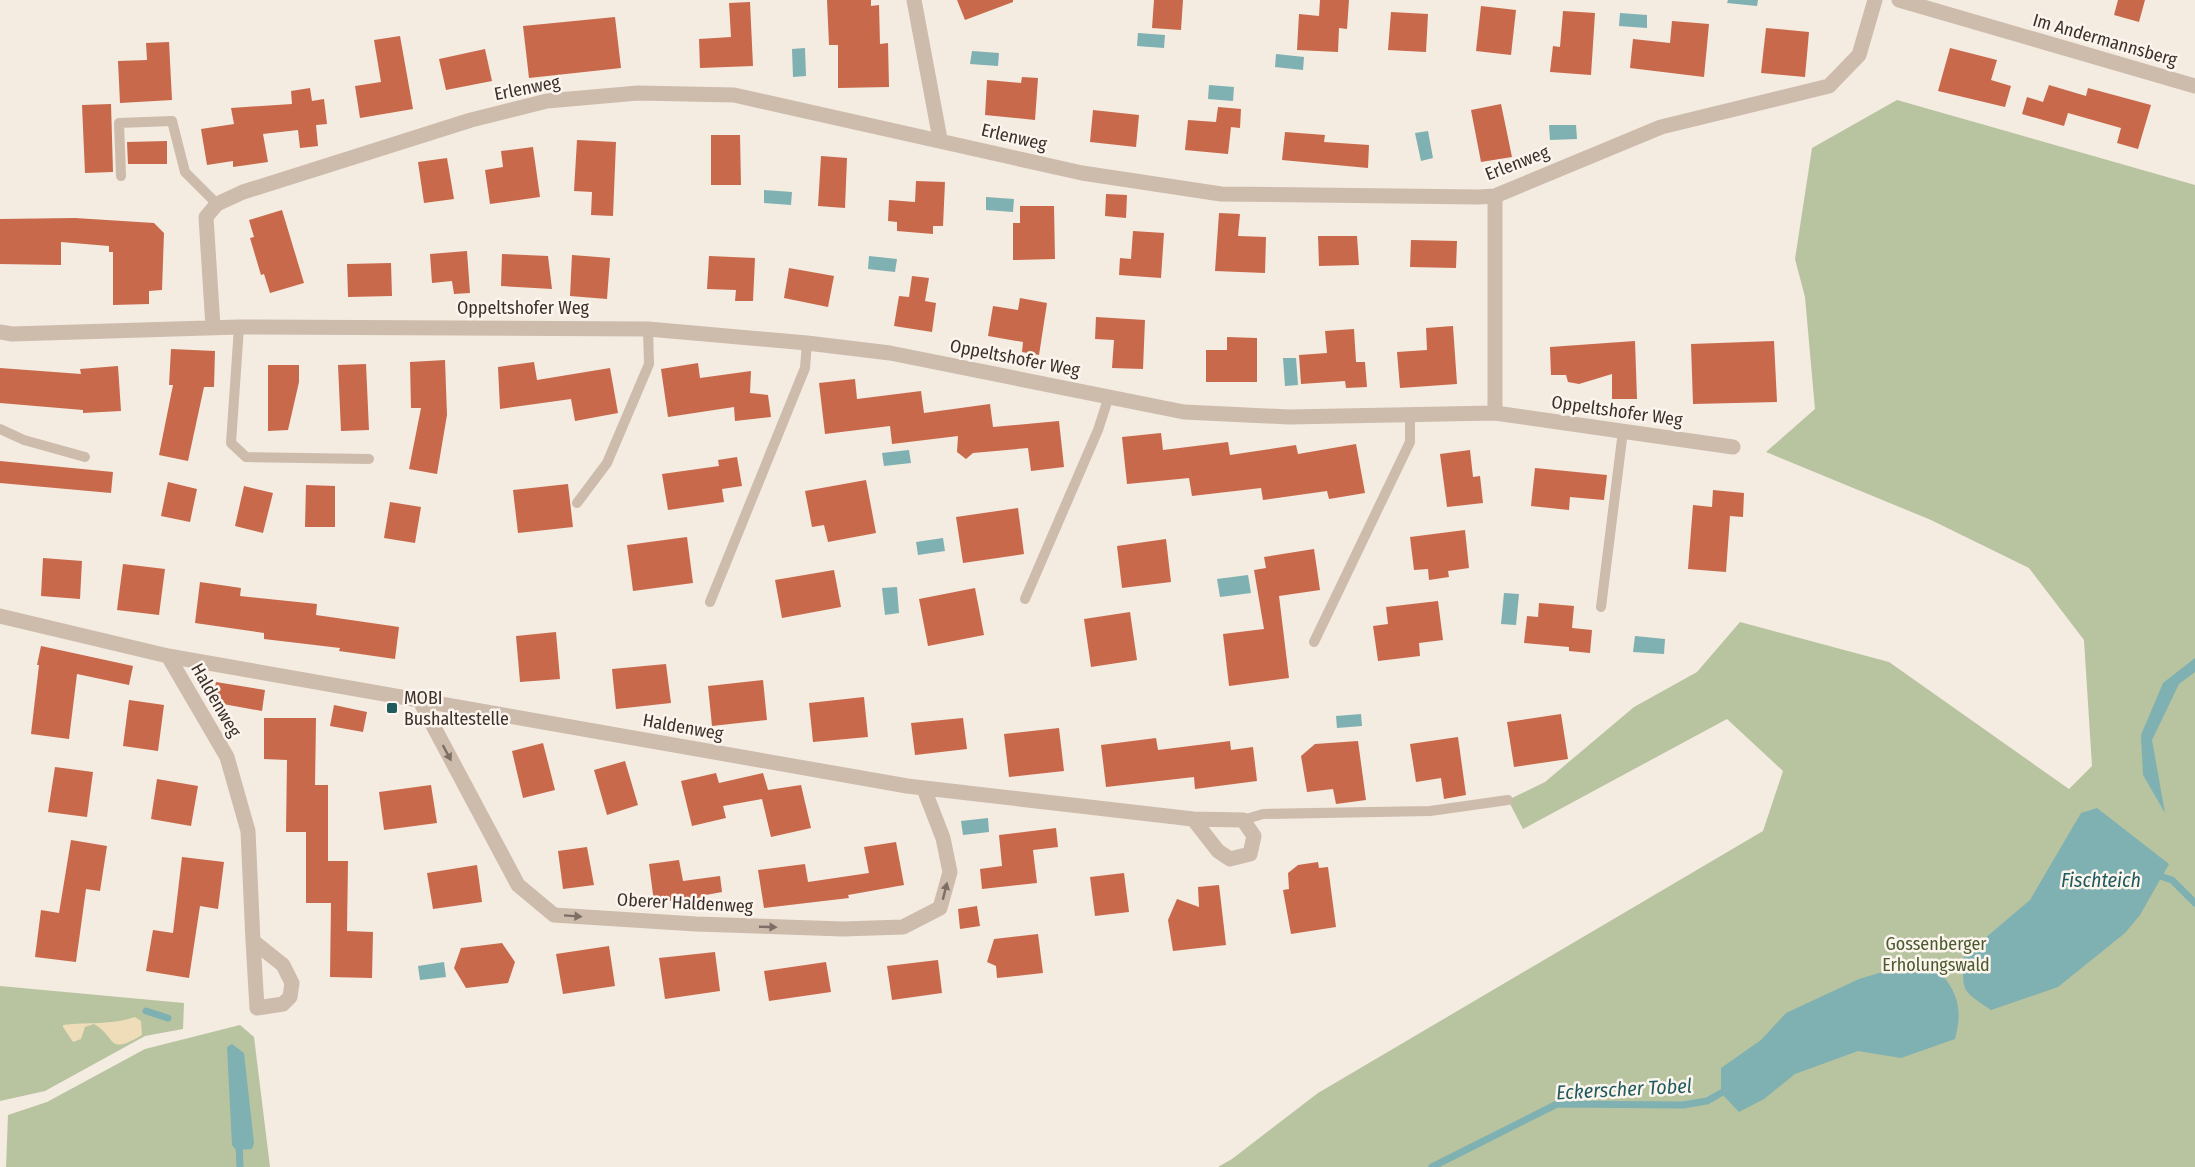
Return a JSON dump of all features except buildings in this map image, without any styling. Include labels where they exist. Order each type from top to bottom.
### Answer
[{"type":"street","points":[[914,0],[940,139]]},
{"type":"street","name":"Erlenweg","points":[[217,204],[254,189],[471,120],[547,101],[638,93],[734,95],[940,139],[1082,173],[1221,194],[1495,196],[1661,127],[1829,86],[1859,55],[1875,0]]},
{"type":"street","name":"Im Andermannsberg","points":[[1899,0],[2195,86]]},
{"type":"street","points":[[1495,196],[1495,413]]},
{"type":"street","points":[[213,327],[206,217],[217,204]]},
{"type":"street","name":"Oppeltshofer Weg","points":[[0,332],[12,334],[213,327],[648,329],[890,353],[1196,412],[1289,417],[1495,413],[1733,447]]},
{"type":"street","name":"Haldenweg","points":[[0,616],[168,656],[924,789],[1193,819],[1243,820]]},
{"type":"street","name":"Haldenweg","points":[[168,656],[227,757],[248,831],[252,941]]},
{"type":"street","name":"Oberer Haldenweg","points":[[420,701],[518,885],[554,915],[708,925],[843,929],[903,927],[940,908],[950,872],[944,838],[924,789]]},
{"type":"street","points":[[1193,819],[1218,851],[1230,859],[1250,854],[1254,836],[1243,820]]},
{"type":"lane","points":[[121,176],[119,123],[172,121],[185,172],[217,204]]},
{"type":"lane","points":[[239,327],[231,443],[246,457],[369,459]]},
{"type":"lane","points":[[577,503],[607,463],[649,364],[648,329]]},
{"type":"lane","points":[[710,602],[805,368],[807,343]]},
{"type":"lane","points":[[1025,599],[1098,430],[1109,396]]},
{"type":"lane","points":[[1314,642],[1410,442],[1410,414]]},
{"type":"lane","points":[[0,429],[24,440],[85,457]]},
{"type":"lane","points":[[1601,607],[1623,432]]},
{"type":"lane","points":[[1243,820],[1263,814],[1430,811],[1508,800]]},
{"type":"green space","name":"Gossenberger Erholungswald","points":[[1897,100],[2195,185],[2195,1167],[1218,1167],[1232,1159],[1318,1093],[1763,831],[1783,771],[1727,719],[1523,829],[1508,800],[1545,782],[1634,707],[1697,672],[1740,622],[1889,662],[2069,789],[2092,766],[2084,640],[2029,568],[1931,520],[1766,452],[1815,409],[1805,297],[1795,259],[1812,148]]},
{"type":"green space","points":[[0,986],[184,1003],[183,1029],[145,1036],[45,1091],[0,1101]]},
{"type":"green space","points":[[240,1025],[254,1037],[270,1167],[6,1167],[8,1115],[47,1102],[145,1049]]},
{"type":"sand","points":[[135,1017],[141,1021],[142,1035],[123,1044],[114,1043],[94,1024],[85,1027],[81,1039],[73,1042],[63,1027],[63,1025],[109,1022]]},
{"type":"water","points":[[1728,0],[1758,0],[1757,6],[1727,3]]},
{"type":"water","points":[[1620,13],[1647,15],[1647,28],[1619,26]]},
{"type":"water","points":[[1138,33],[1165,35],[1164,48],[1137,46]]},
{"type":"water","points":[[805,48],[806,76],[793,77],[792,49]]},
{"type":"water","points":[[972,51],[999,53],[998,66],[970,64]]},
{"type":"water","points":[[1276,54],[1304,57],[1303,70],[1275,67]]},
{"type":"water","points":[[1209,85],[1234,87],[1233,101],[1208,99]]},
{"type":"water","points":[[1549,125],[1576,125],[1577,139],[1550,140]]},
{"type":"water","points":[[1428,131],[1433,158],[1421,161],[1415,133]]},
{"type":"water","points":[[764,190],[792,192],[791,205],[764,203]]},
{"type":"water","points":[[986,197],[1014,199],[1013,212],[986,210]]},
{"type":"water","points":[[869,256],[897,259],[895,272],[868,269]]},
{"type":"water","points":[[1283,358],[1296,358],[1298,385],[1285,386]]},
{"type":"water","points":[[909,450],[911,463],[884,466],[882,453]]},
{"type":"water","points":[[943,538],[945,551],[918,555],[916,542]]},
{"type":"water","points":[[1248,575],[1251,593],[1220,597],[1217,579]]},
{"type":"water","points":[[897,587],[899,613],[885,615],[882,588]]},
{"type":"water","points":[[1504,593],[1519,594],[1516,625],[1501,624]]},
{"type":"water","points":[[1635,636],[1665,639],[1664,654],[1633,652]]},
{"type":"water","points":[[2195,658],[2195,672],[2179,684],[2152,740],[2165,813],[2143,775],[2141,735],[2163,683]]},
{"type":"water","points":[[1361,714],[1362,726],[1337,728],[1336,716]]},
{"type":"water","name":"Fischteich","points":[[2097,808],[2169,864],[2140,915],[2125,933],[2058,987],[1991,1010],[1969,994],[1966,989],[1963,977],[1964,956],[2030,900],[2081,813]]},
{"type":"water","points":[[988,818],[989,832],[963,835],[961,821]]},
{"type":"water","points":[[444,962],[446,977],[420,980],[418,966]]},
{"type":"water","points":[[1933,964],[1956,998],[1959,1016],[1955,1039],[1901,1058],[1858,1051],[1795,1074],[1764,1099],[1739,1112],[1721,1093],[1721,1068],[1761,1040],[1786,1013],[1859,979],[1899,967]]},
{"type":"water","points":[[232,1044],[244,1053],[254,1143],[252,1149],[236,1150],[232,1145],[227,1047]]},
{"type":"waterway","points":[[2154,874],[2172,880],[2195,903]]},
{"type":"waterway","points":[[146,1011],[168,1018]]},
{"type":"waterway","name":"Eckerscher Tobel","points":[[1432,1167],[1557,1104],[1683,1105],[1707,1101],[1721,1093]]},
{"type":"waterway","points":[[239,1143],[240,1167]]},
{"type":"place","name":"MOBI Bushaltestelle","points":[[392,708]]}]
